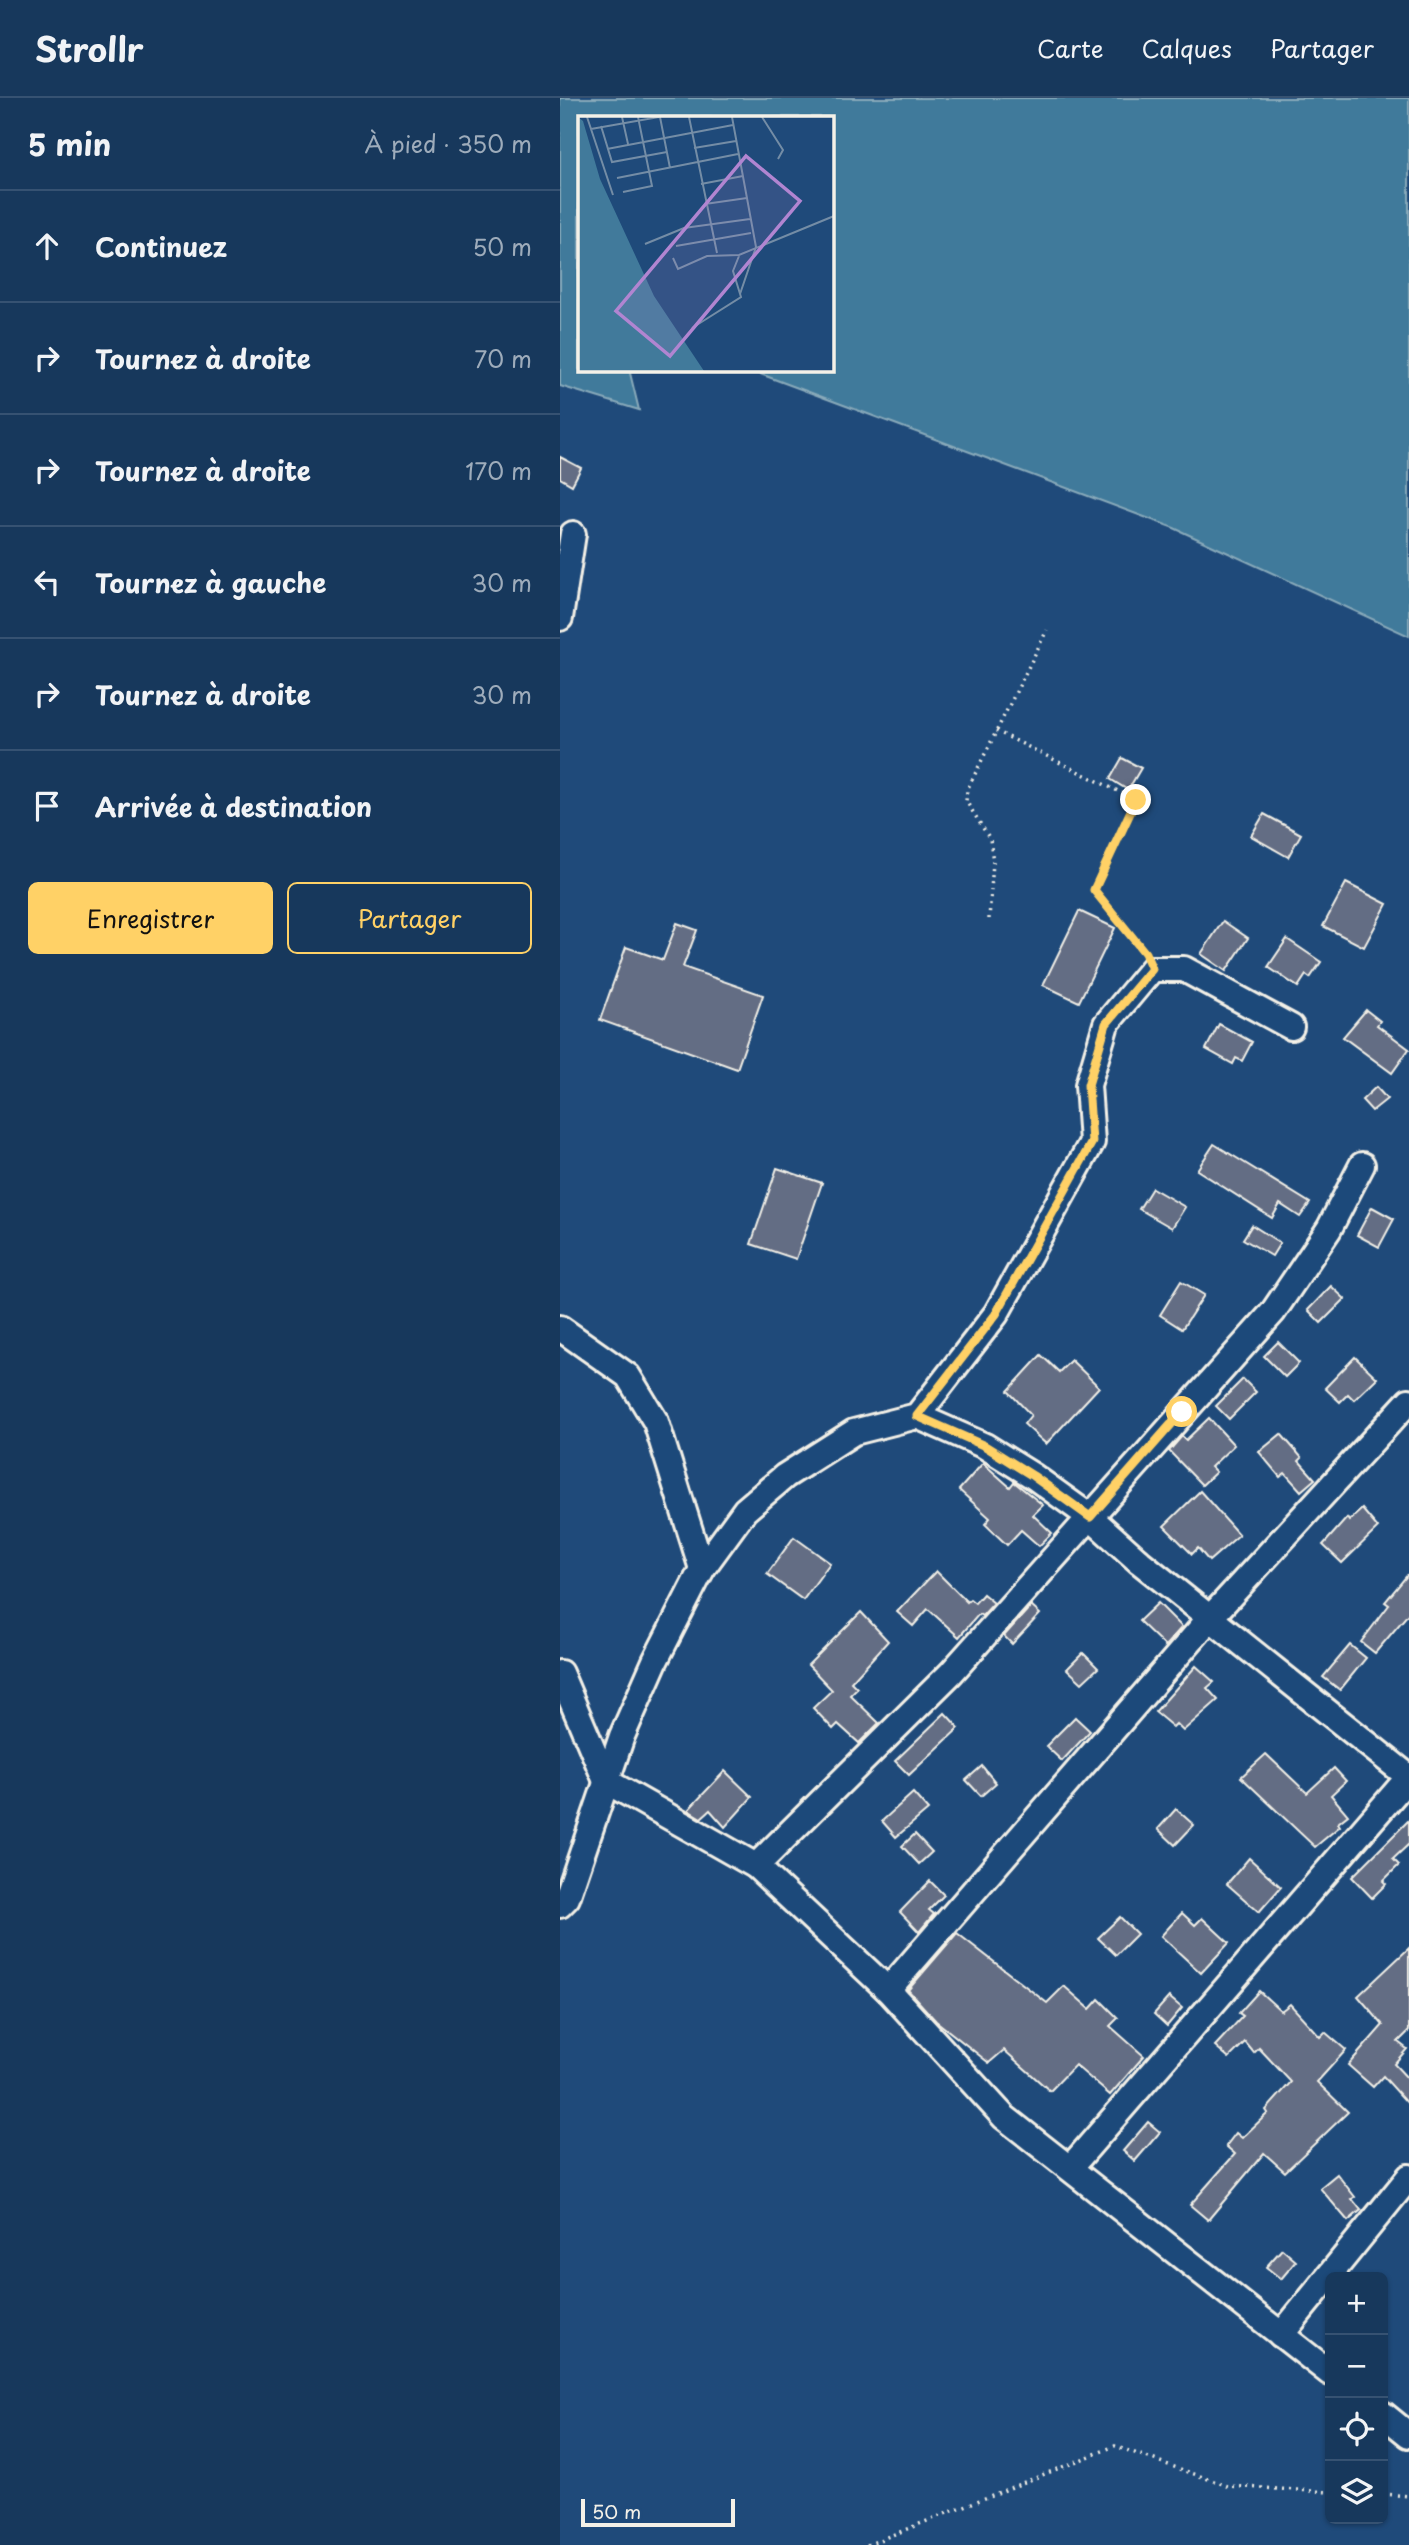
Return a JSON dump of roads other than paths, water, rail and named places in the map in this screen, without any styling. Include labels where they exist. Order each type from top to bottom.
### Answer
[{"type":"street","points":[[560,618],[573,534]]},
{"type":"street","points":[[560,1905],[567,1898],[622,1736],[655,1661],[702,1569],[745,1510],[785,1476],[854,1432],[917,1416],[996,1314],[1092,1142],[1088,1085],[1106,1024],[1152,969],[1184,968],[1291,1027]]},
{"type":"street","points":[[756,1866],[951,1673],[1273,1312],[1329,1228],[1362,1165]]},
{"type":"street","points":[[560,1328],[628,1376],[656,1422],[702,1569]]},
{"type":"street","points":[[888,1990],[1210,1618],[1409,1401]]},
{"type":"street","points":[[917,1416],[985,1446],[1090,1517],[1140,1562],[1409,1777],[1070,2168]]},
{"type":"street","points":[[560,1673],[606,1782],[756,1866],[888,1990],[1004,2118],[1325,2369]]},
{"type":"street","points":[[1282,2335],[1409,2177]]},
{"type":"street","points":[[1388,2418],[1409,2435]]},
{"type":"water","points":[[560,98],[1409,98],[1409,636],[1174,528],[752,371],[833,371],[833,116],[578,116],[578,371],[629,371],[639,410],[560,386]]}]
